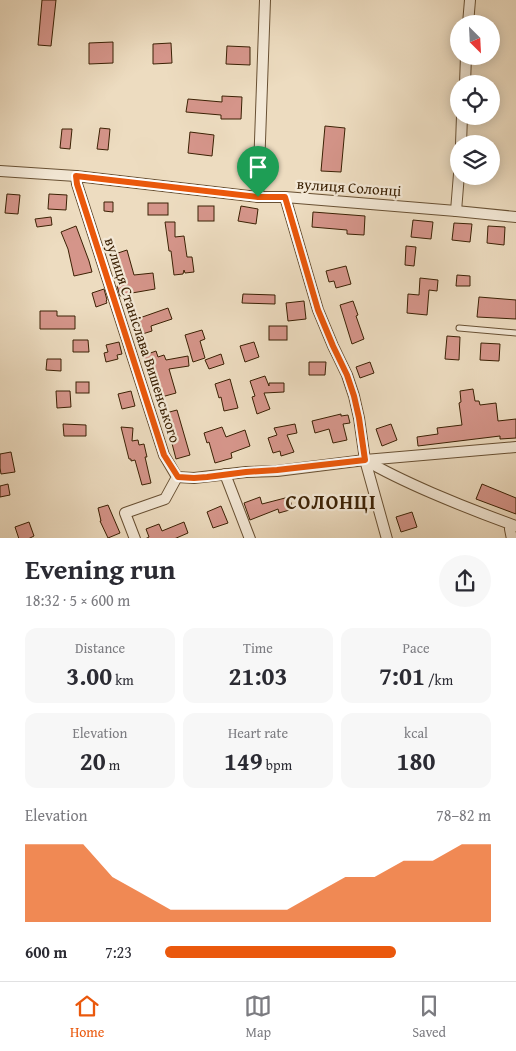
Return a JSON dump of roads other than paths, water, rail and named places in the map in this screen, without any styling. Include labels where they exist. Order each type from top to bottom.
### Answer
[{"type":"street","points":[[258,197],[265,0]]},
{"type":"street","points":[[469,15],[470,0]]},
{"type":"street","name":"вулиця Солонці","points":[[0,172],[76,176],[258,197],[285,197],[516,217]]},
{"type":"street","name":"вулиця Станіслава Вишенського","points":[[76,176],[164,455],[178,477]]},
{"type":"street","points":[[456,211],[458,185]]},
{"type":"street","points":[[285,197],[318,310],[347,375],[354,396],[365,460],[386,538]]},
{"type":"street","points":[[135,538],[125,513],[165,499],[178,477],[194,478],[365,460],[516,447]]},
{"type":"street","points":[[365,460],[407,482],[514,526],[510,529],[512,538]]},
{"type":"street","points":[[225,474],[250,538]]},
{"type":"lane","points":[[459,328],[516,333]]},
{"type":"district","name":"СОЛОНЦІ","points":[[331,501]]}]
